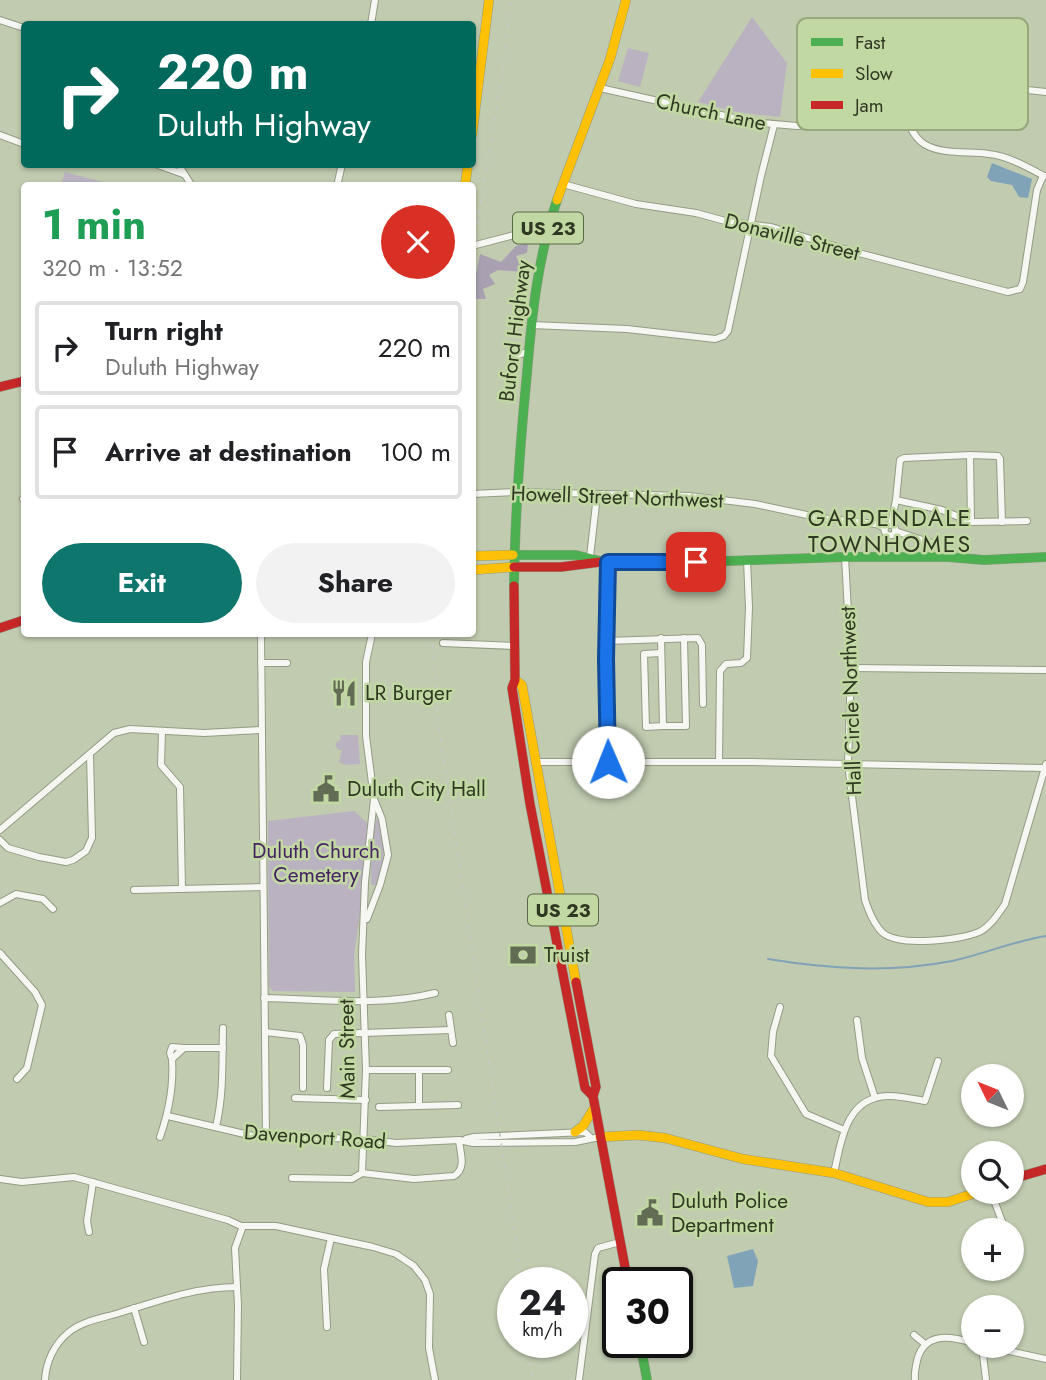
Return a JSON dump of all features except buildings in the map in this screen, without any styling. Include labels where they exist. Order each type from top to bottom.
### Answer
[{"type":"main road","points":[[476,103],[489,0]]},
{"type":"main road","name":"Buford Highway","points":[[593,1096],[585,1088],[523,760],[512,688],[515,680],[513,555],[515,492],[534,291],[547,231],[600,88],[626,0]]},
{"type":"main road","points":[[0,387],[21,382]]},
{"type":"main road","points":[[476,556],[563,554],[606,562]]},
{"type":"main road","points":[[476,569],[561,568],[606,562],[948,556],[984,559],[1046,556]]},
{"type":"main road","points":[[0,628],[21,621]]},
{"type":"main road","name":"Buford Highway","points":[[515,680],[522,685],[596,1087],[593,1096],[595,1137],[625,1267]]},
{"type":"main road","points":[[516,710],[523,720],[526,750],[535,762]]},
{"type":"main road","points":[[523,760],[529,764],[536,798],[543,808]]},
{"type":"main road","points":[[545,878],[551,885],[556,910],[563,914]]},
{"type":"main road","points":[[563,972],[569,975],[578,992]]},
{"type":"main road","points":[[575,1132],[583,1126],[594,1108]]},
{"type":"main road","points":[[595,1137],[638,1135],[665,1138],[743,1159],[834,1174],[928,1202],[941,1204],[961,1199]]},
{"type":"main road","points":[[1024,1175],[1046,1169]]},
{"type":"main road","points":[[642,1358],[647,1380]]},
{"type":"street","points":[[372,21],[375,0]]},
{"type":"street","points":[[0,20],[21,27]]},
{"type":"street","name":"Church Lane","points":[[600,88],[752,122],[797,125]]},
{"type":"street","name":"Church Lane","points":[[1028,90],[1046,92]]},
{"type":"street","points":[[531,325],[627,330],[715,339],[724,336],[774,125]]},
{"type":"street","points":[[911,130],[923,143],[933,148],[993,154],[1024,165],[1044,176]]},
{"type":"street","points":[[0,135],[21,143]]},
{"type":"street","points":[[166,168],[183,174]]},
{"type":"street","points":[[180,168],[189,182]]},
{"type":"street","name":"Donaville Street","points":[[563,184],[636,204],[795,233],[851,251],[1008,292],[1020,289],[1023,282],[1037,190],[1044,176]]},
{"type":"street","points":[[476,245],[533,230],[547,231]]},
{"type":"street","points":[[512,358],[529,351]]},
{"type":"street","points":[[970,455],[971,522]]},
{"type":"street","points":[[888,526],[896,500],[900,460],[970,455],[998,456],[1000,459],[1002,522]]},
{"type":"street","name":"Howell Street Northwest","points":[[476,494],[515,492],[712,498],[821,518],[888,526],[888,535],[895,531],[938,545],[948,556]]},
{"type":"street","points":[[590,557],[597,495]]},
{"type":"street","points":[[896,500],[942,510],[971,522],[1027,522]]},
{"type":"street","name":"Hall Circle Northwest","points":[[845,557],[851,668],[848,764],[865,900],[871,917],[883,933],[896,941],[911,942],[978,932],[998,916],[1005,904],[1045,766]]},
{"type":"street","points":[[719,762],[720,671],[726,664],[741,663],[747,659],[747,560]]},
{"type":"street","points":[[606,562],[608,762]]},
{"type":"street","points":[[261,637],[266,1137]]},
{"type":"street","points":[[371,637],[367,654],[365,713],[374,799]]},
{"type":"street","points":[[661,638],[663,726]]},
{"type":"street","points":[[661,653],[644,654],[646,727],[686,726],[684,638]]},
{"type":"street","points":[[607,641],[698,638],[701,641],[703,700],[685,696]]},
{"type":"street","points":[[443,643],[513,646]]},
{"type":"street","points":[[261,663],[287,663]]},
{"type":"street","points":[[851,668],[1046,670]]},
{"type":"street","points":[[0,830],[114,733],[130,729],[204,733],[261,730]]},
{"type":"street","points":[[162,732],[161,765],[180,787],[182,889]]},
{"type":"street","points":[[0,840],[8,848],[66,862],[74,860],[86,851],[92,838],[90,754]]},
{"type":"street","points":[[535,762],[1045,766]]},
{"type":"street","name":"Main Street","points":[[365,924],[379,890],[388,855],[382,819],[374,799]]},
{"type":"street","name":"Main Street","points":[[362,1173],[366,1070],[362,955],[374,799]]},
{"type":"street","points":[[134,890],[263,887]]},
{"type":"street","points":[[365,890],[379,890]]},
{"type":"street","points":[[0,903],[16,894],[43,899],[53,909]]},
{"type":"street","points":[[0,953],[35,992],[42,1005],[27,1068],[18,1079]]},
{"type":"street","points":[[264,998],[363,1001],[413,998],[435,993]]},
{"type":"street","points":[[780,1007],[773,1032],[771,1056],[806,1114],[844,1130]]},
{"type":"street","points":[[449,1015],[453,1043]]},
{"type":"street","points":[[857,1020],[862,1058],[875,1098]]},
{"type":"street","points":[[216,1126],[224,1077],[223,1028]]},
{"type":"street","points":[[327,1088],[331,1036],[334,1034],[451,1030]]},
{"type":"street","points":[[265,1032],[300,1036],[303,1045],[303,1088]]},
{"type":"street","points":[[160,1137],[168,1116],[173,1076],[172,1059],[184,1048],[222,1048]]},
{"type":"street","points":[[834,1174],[844,1130],[857,1111],[875,1098],[898,1097],[925,1101],[937,1061]]},
{"type":"street","points":[[366,1070],[448,1070]]},
{"type":"street","points":[[419,1071],[419,1106]]},
{"type":"street","points":[[295,1098],[366,1100]]},
{"type":"street","points":[[379,1107],[458,1105]]},
{"type":"street","name":"Davenport Road","points":[[168,1116],[266,1137],[420,1143],[474,1137],[575,1132],[585,1132],[595,1137]]},
{"type":"street","name":"Davenport Road","points":[[461,1140],[473,1143],[586,1142],[595,1137]]},
{"type":"street","points":[[292,1178],[352,1179],[362,1173],[414,1179],[454,1176],[463,1166],[461,1140]]},
{"type":"street","points":[[0,1178],[22,1182],[74,1177],[243,1226],[276,1226],[396,1254],[414,1266],[425,1280],[430,1294],[429,1348],[435,1380]]},
{"type":"street","points":[[89,1232],[87,1221],[93,1182]]},
{"type":"street","points":[[237,1380],[235,1248],[243,1226]]},
{"type":"street","points":[[327,1327],[324,1269],[331,1238]]},
{"type":"street","points":[[579,1380],[595,1254],[598,1248],[620,1242]]},
{"type":"street","points":[[45,1380],[52,1354],[68,1333],[84,1323],[188,1293],[237,1287]]},
{"type":"street","points":[[134,1308],[144,1342]]},
{"type":"street","points":[[914,1335],[925,1344]]},
{"type":"street","points":[[915,1380],[917,1363],[925,1344],[935,1338],[961,1341]]},
{"type":"street","points":[[1024,1354],[1046,1359]]},
{"type":"street","points":[[984,1358],[985,1380]]},
{"type":"green space","points":[[752,17],[787,63],[780,117],[736,112],[698,102]]},
{"type":"green space","points":[[628,48],[649,53],[640,87],[618,81]]},
{"type":"green space","points":[[65,172],[103,182],[62,182]]},
{"type":"green space","points":[[340,735],[358,735],[360,764],[345,765],[339,762],[342,750],[338,750],[335,744],[341,739]]},
{"type":"green space","name":"Duluth Church Cemetery","points":[[354,811],[367,823],[362,900],[354,955],[355,992],[273,991],[269,987],[268,821]]},
{"type":"green space","points":[[378,819],[383,860],[377,885],[371,885],[371,846]]},
{"type":"shaded area","points":[[528,243],[527,253],[516,256],[523,272],[498,270],[489,275],[495,284],[483,289],[486,299],[476,299],[476,274],[480,254],[501,262],[516,246]]},
{"type":"water","points":[[992,163],[1032,179],[1028,198],[1019,197],[1012,185],[991,181],[987,177]]},
{"type":"water","points":[[753,1249],[758,1261],[753,1286],[734,1288],[727,1256]]},
{"type":"waterway","points":[[768,959],[837,967],[906,967],[952,961],[1046,936]]},
{"type":"railway","points":[[476,231],[501,82],[511,0]]},
{"type":"railway","points":[[432,637],[438,721],[520,1267]]},
{"type":"railway","points":[[530,1358],[533,1380]]},
{"type":"traffic: fast","points":[[514,586],[518,480],[531,329],[540,264],[557,200]]},
{"type":"traffic: fast","points":[[513,555],[576,555],[604,562],[665,563],[845,557],[948,557],[984,560],[1046,557]]},
{"type":"traffic: fast","points":[[643,1358],[647,1380]]},
{"type":"traffic: slow","points":[[476,103],[489,0]]},
{"type":"traffic: slow","points":[[557,200],[610,59],[626,0]]},
{"type":"traffic: slow","points":[[466,182],[467,168]]},
{"type":"traffic: slow","points":[[476,556],[513,555]]},
{"type":"traffic: slow","points":[[476,570],[514,567]]},
{"type":"traffic: slow","points":[[515,680],[522,685],[576,982]]},
{"type":"traffic: slow","points":[[575,1132],[583,1126],[594,1108]]},
{"type":"traffic: slow","points":[[600,1137],[638,1135],[665,1138],[743,1159],[834,1173],[928,1202],[948,1202],[961,1198]]},
{"type":"traffic: jam","points":[[0,387],[21,382]]},
{"type":"traffic: jam","points":[[514,567],[561,567],[600,562]]},
{"type":"traffic: jam","points":[[514,586],[515,680],[512,688],[530,804],[585,1088],[593,1096]]},
{"type":"traffic: jam","points":[[0,628],[21,621]]},
{"type":"traffic: jam","points":[[576,982],[596,1087],[593,1096],[625,1267]]},
{"type":"traffic: jam","points":[[1024,1175],[1046,1169]]},
{"type":"place","name":"LR Burger","points":[[344,693]]},
{"type":"place","name":"Duluth City Hall","points":[[326,789]]},
{"type":"place","name":"Truist","points":[[523,955]]},
{"type":"place","name":"Duluth Police Department","points":[[650,1213]]},
{"type":"district","name":"GARDENDALE TOWNHOMES","points":[[890,531]]},
{"type":"route","points":[[608,762],[608,562],[696,562]]}]
